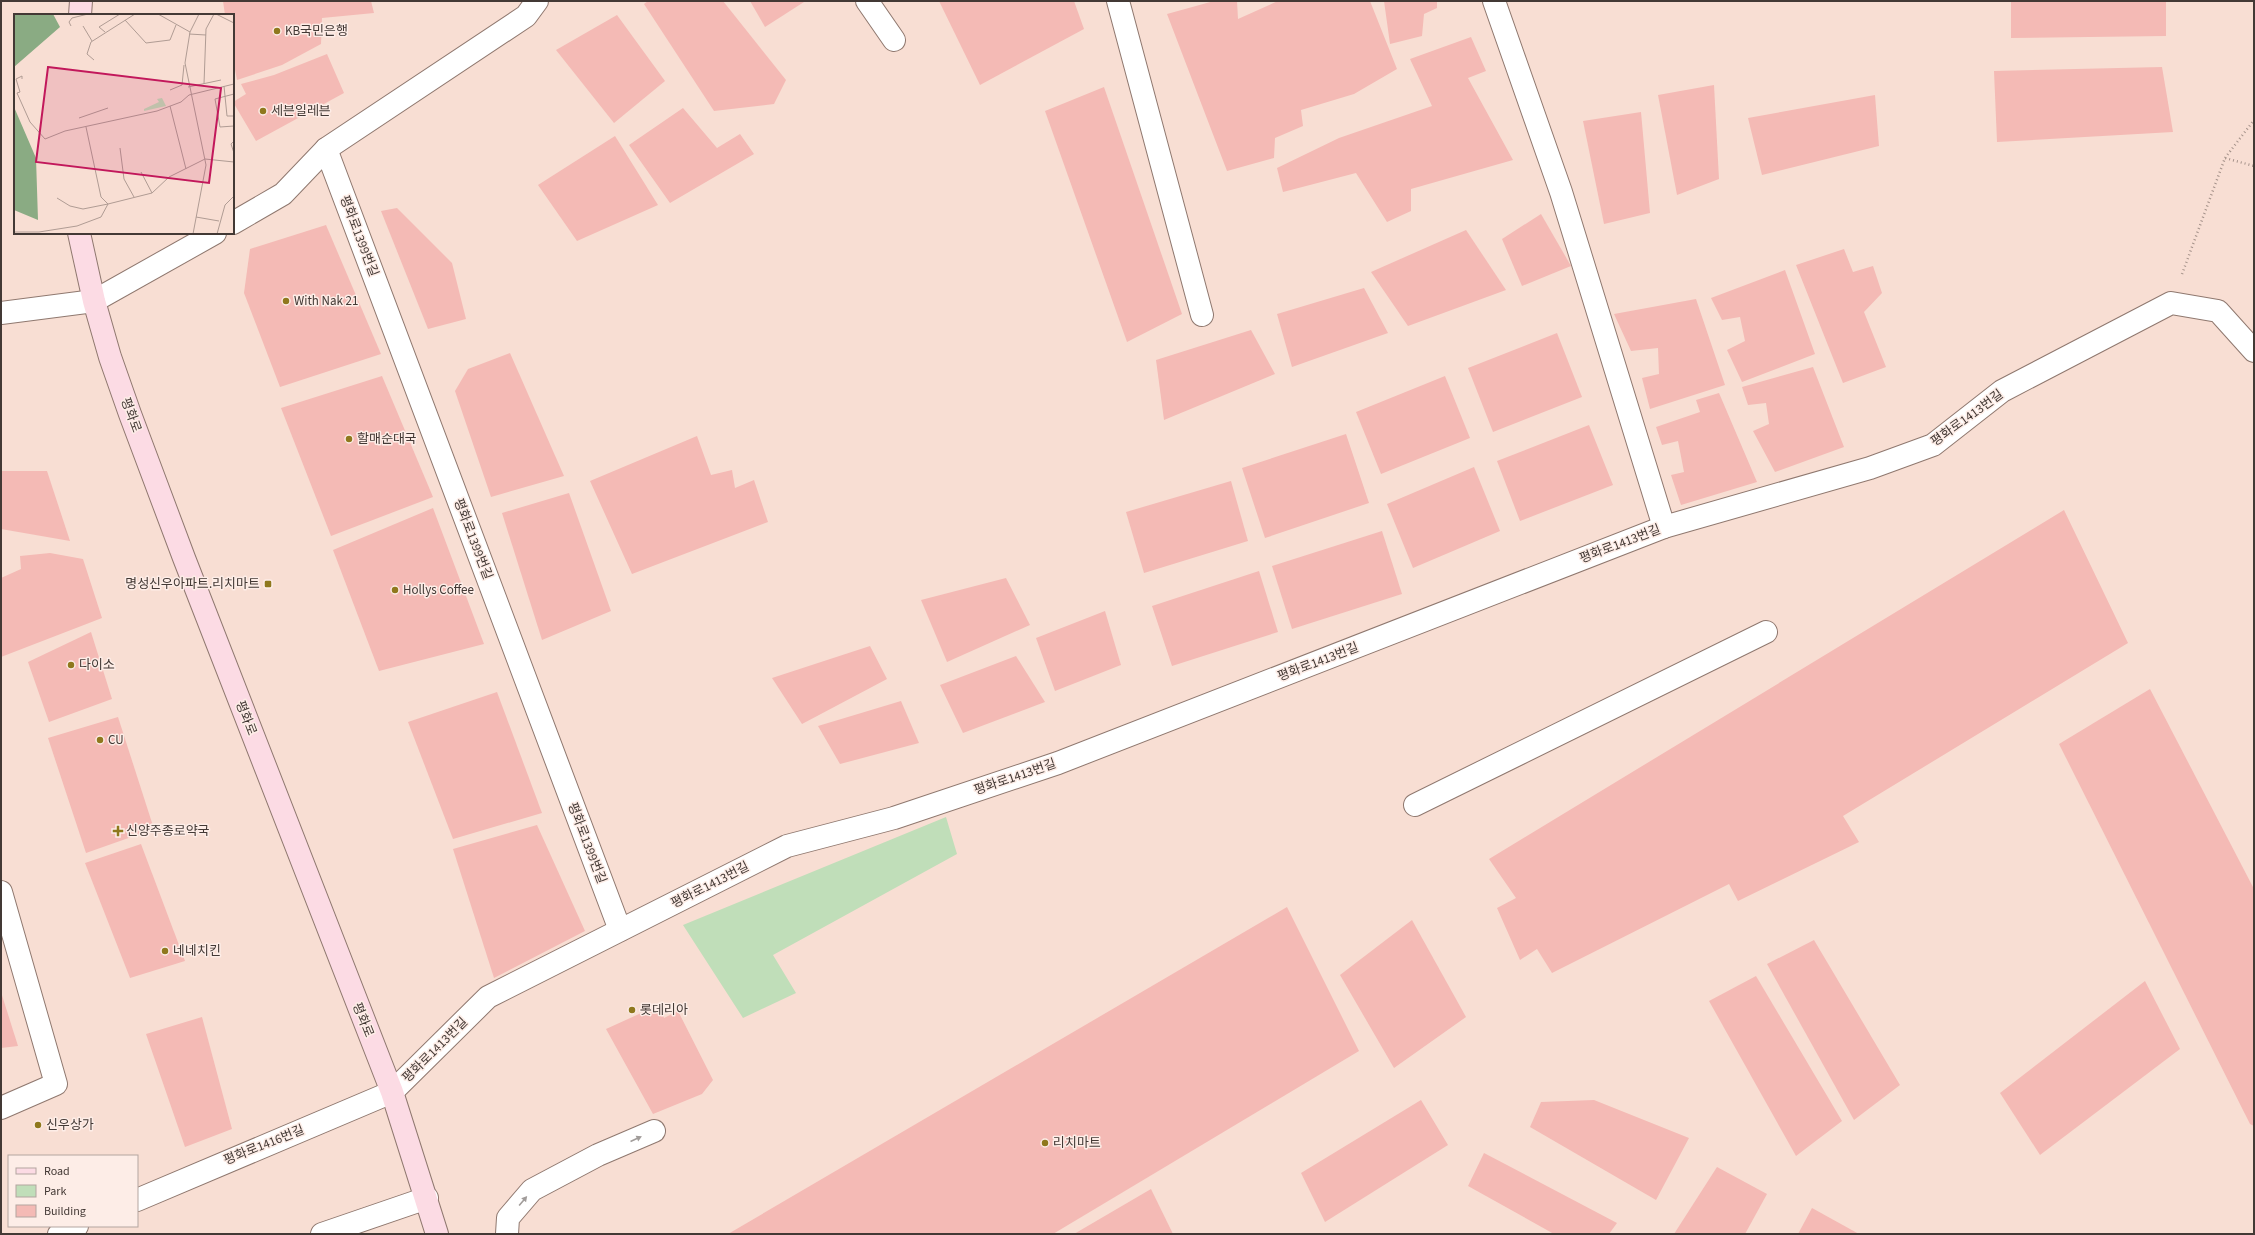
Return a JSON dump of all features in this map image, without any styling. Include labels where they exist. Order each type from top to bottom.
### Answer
[{"type":"main road","points":[[80,14],[81,1]]},
{"type":"main road","name":"평화로","points":[[79,234],[94,301],[110,357],[184,558],[392,1092],[427,1198],[437,1234]]},
{"type":"street","points":[[234,222],[284,194],[326,148],[526,16],[537,1]]},
{"type":"street","points":[[867,1],[894,40]]},
{"type":"street","points":[[1118,1],[1202,315]]},
{"type":"street","points":[[1494,1],[1561,192],[1664,527]]},
{"type":"street","name":"평화로1399번길","points":[[326,148],[620,930]]},
{"type":"street","points":[[1,313],[94,301],[213,234]]},
{"type":"street","points":[[2171,303],[2218,311],[2254,351]]},
{"type":"street","name":"평화로1413번길","points":[[392,1092],[488,998],[787,846],[894,818],[1058,763],[1664,527],[1870,468],[1933,445],[2002,391],[2171,303]]},
{"type":"street","points":[[1415,805],[1766,632]]},
{"type":"street","points":[[1,892],[56,1084],[1,1108]]},
{"type":"street","name":"평화로1416번길","points":[[138,1200],[392,1092]]},
{"type":"street","points":[[507,1234],[508,1218],[532,1190],[598,1155],[654,1131]]},
{"type":"street","points":[[322,1234],[427,1198]]},
{"type":"street","points":[[59,1234],[75,1227]]},
{"type":"path","points":[[2171,303],[2225,158],[2254,120]]},
{"type":"path","points":[[2225,158],[2254,166]]},
{"type":"green space","points":[[946,817],[957,854],[773,955],[796,993],[743,1018],[683,925]]},
{"type":"building","name":"KB국민은행","points":[[223,1],[371,1],[374,13],[322,18],[321,44],[282,65],[237,80],[234,64],[234,14],[225,14]]},
{"type":"building","points":[[648,1],[723,1],[786,80],[774,104],[714,111],[644,4]]},
{"type":"building","points":[[750,1],[804,1],[804,2],[765,27]]},
{"type":"building","points":[[939,1],[1074,1],[1084,29],[980,85]]},
{"type":"building","points":[[1214,1],[1237,1],[1238,19],[1278,1],[1370,1],[1397,69],[1354,94],[1301,110],[1303,126],[1275,138],[1274,158],[1227,171],[1167,14]]},
{"type":"building","points":[[1384,1],[1437,1],[1437,8],[1424,14],[1422,36],[1390,44]]},
{"type":"building","points":[[2011,1],[2166,1],[2166,36],[2011,38]]},
{"type":"building","points":[[617,15],[665,81],[614,123],[556,50]]},
{"type":"building","points":[[1471,37],[1486,71],[1468,78],[1513,160],[1411,189],[1411,211],[1387,222],[1356,173],[1283,192],[1277,168],[1339,138],[1432,106],[1410,59]]},
{"type":"building","points":[[327,54],[344,93],[256,141],[234,101],[246,94],[241,84],[274,75]]},
{"type":"building","points":[[2162,67],[2173,132],[1997,142],[1994,71]]},
{"type":"building","points":[[1714,85],[1719,179],[1677,195],[1658,95]]},
{"type":"building","points":[[1104,87],[1182,314],[1127,342],[1045,111]]},
{"type":"building","points":[[1875,95],[1879,146],[1762,175],[1748,118]]},
{"type":"building","points":[[683,108],[717,148],[740,134],[754,154],[670,203],[629,145]]},
{"type":"building","points":[[1641,112],[1650,213],[1604,224],[1583,121]]},
{"type":"building","points":[[615,136],[658,205],[577,241],[538,185]]},
{"type":"building","points":[[397,208],[452,263],[466,319],[428,329],[381,211]]},
{"type":"building","points":[[1541,214],[1571,266],[1522,286],[1502,239]]},
{"type":"building","points":[[326,225],[381,354],[280,387],[244,293],[250,249]]},
{"type":"building","points":[[1466,230],[1506,290],[1408,326],[1371,272]]},
{"type":"building","points":[[1844,249],[1853,272],[1873,266],[1882,293],[1864,312],[1886,367],[1843,383],[1796,265]]},
{"type":"building","points":[[1785,270],[1815,354],[1742,382],[1727,350],[1745,341],[1740,317],[1722,320],[1711,298]]},
{"type":"building","points":[[1364,288],[1388,333],[1292,367],[1277,314]]},
{"type":"building","points":[[1696,299],[1725,385],[1650,409],[1642,378],[1659,374],[1658,348],[1631,351],[1614,314]]},
{"type":"building","points":[[1251,330],[1275,374],[1164,420],[1156,360]]},
{"type":"building","points":[[1557,333],[1582,397],[1493,432],[1468,368]]},
{"type":"building","points":[[510,353],[564,476],[491,497],[455,391],[468,369]]},
{"type":"building","points":[[1813,367],[1844,447],[1775,472],[1753,431],[1769,424],[1766,403],[1748,405],[1742,387]]},
{"type":"building","points":[[382,376],[433,497],[331,536],[281,408]]},
{"type":"building","points":[[1445,376],[1470,438],[1381,474],[1356,412]]},
{"type":"building","points":[[1719,393],[1757,482],[1681,505],[1671,475],[1684,472],[1678,441],[1662,445],[1656,427],[1700,412],[1696,400]]},
{"type":"building","points":[[1589,425],[1613,485],[1520,521],[1497,461]]},
{"type":"building","points":[[1346,434],[1369,503],[1265,538],[1242,468]]},
{"type":"building","points":[[697,436],[711,475],[732,470],[735,488],[754,480],[768,522],[632,574],[590,481]]},
{"type":"building","points":[[1474,467],[1500,531],[1413,568],[1387,504]]},
{"type":"building","points":[[1,471],[47,471],[70,541],[1,529]]},
{"type":"building","points":[[1231,481],[1248,541],[1144,573],[1126,512]]},
{"type":"building","points":[[569,493],[611,611],[542,640],[502,513]]},
{"type":"building","points":[[433,508],[484,644],[379,671],[333,550]]},
{"type":"building","points":[[2064,510],[2128,643],[1843,816],[1859,842],[1738,901],[1729,884],[1552,973],[1537,949],[1520,960],[1497,908],[1516,898],[1489,859]]},
{"type":"building","points":[[1382,531],[1402,594],[1292,629],[1272,566]]},
{"type":"building","points":[[50,553],[83,559],[102,618],[1,657],[1,578],[21,569],[20,556]]},
{"type":"building","points":[[1259,571],[1278,632],[1172,666],[1152,606]]},
{"type":"building","points":[[1006,578],[1030,625],[947,662],[921,600]]},
{"type":"building","points":[[1105,611],[1121,665],[1055,691],[1036,638]]},
{"type":"building","points":[[91,632],[112,699],[49,722],[28,662]]},
{"type":"building","points":[[870,646],[887,679],[802,724],[772,678]]},
{"type":"building","points":[[1016,656],[1045,702],[963,733],[940,685]]},
{"type":"building","points":[[2150,689],[2254,889],[2254,1126],[2250,1124],[2059,744]]},
{"type":"building","points":[[497,692],[542,813],[453,839],[408,722]]},
{"type":"building","points":[[901,701],[919,743],[840,764],[818,726]]},
{"type":"building","points":[[118,717],[154,829],[86,853],[48,738]]},
{"type":"building","points":[[537,825],[585,931],[494,978],[453,849]]},
{"type":"building","points":[[141,844],[185,961],[130,978],[85,863]]},
{"type":"building","name":"리치마트","points":[[1287,907],[1359,1051],[1053,1234],[728,1234]]},
{"type":"building","points":[[1412,920],[1466,1017],[1394,1068],[1340,975]]},
{"type":"building","points":[[1814,940],[1900,1085],[1854,1120],[1767,964]]},
{"type":"building","points":[[1756,976],[1842,1121],[1796,1156],[1709,1001]]},
{"type":"building","points":[[2145,981],[2180,1049],[2040,1155],[2000,1093]]},
{"type":"building","points":[[1,992],[18,1046],[1,1048]]},
{"type":"building","points":[[661,1004],[664,1018],[678,1011],[713,1080],[702,1094],[653,1114],[606,1029]]},
{"type":"building","points":[[202,1017],[232,1129],[185,1147],[146,1034]]},
{"type":"building","points":[[1421,1100],[1448,1145],[1325,1222],[1301,1173]]},
{"type":"building","points":[[1594,1100],[1689,1138],[1656,1200],[1530,1127],[1541,1102]]},
{"type":"building","points":[[1484,1153],[1617,1223],[1609,1234],[1554,1234],[1468,1186]]},
{"type":"building","points":[[1717,1167],[1767,1194],[1745,1234],[1674,1234]]},
{"type":"building","points":[[1151,1189],[1173,1234],[1074,1234]]},
{"type":"building","points":[[1812,1208],[1859,1234],[1798,1234]]},
{"type":"place","name":"KB국민은행","points":[[277,31]]},
{"type":"place","name":"세븐일레븐","points":[[263,111]]},
{"type":"place","name":"With Nak 21","points":[[286,301]]},
{"type":"place","name":"할매순대국","points":[[349,439]]},
{"type":"place","name":"명성신우아파트.리치마트","points":[[268,584]]},
{"type":"place","name":"Hollys Coffee","points":[[395,590]]},
{"type":"place","name":"다이소","points":[[71,665]]},
{"type":"place","name":"CU","points":[[100,740]]},
{"type":"place","name":"신양주종로약국","points":[[118,831]]},
{"type":"place","name":"네네치킨","points":[[165,951]]},
{"type":"place","name":"롯데리아","points":[[632,1010]]},
{"type":"place","name":"신우상가","points":[[38,1125]]},
{"type":"place","name":"리치마트","points":[[1045,1143]]}]
